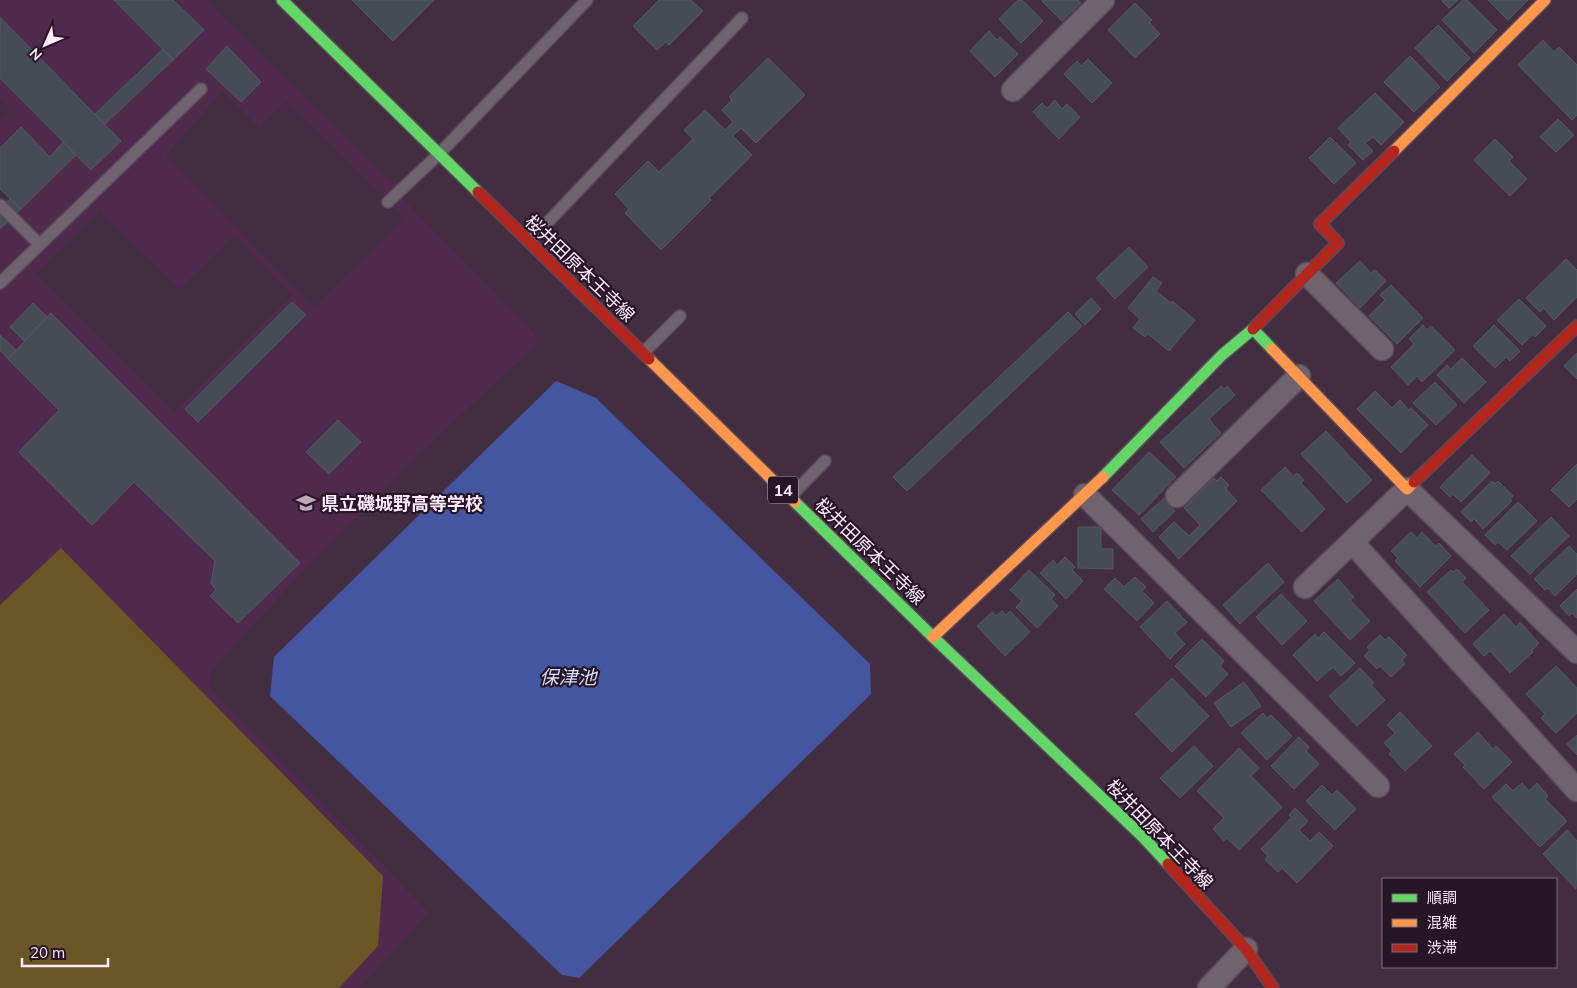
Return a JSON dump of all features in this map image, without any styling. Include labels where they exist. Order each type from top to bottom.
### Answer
[{"type":"main road","name":"桜井田原本王寺線","points":[[282,0],[934,637],[1143,837],[1246,949],[1273,988]]},
{"type":"main road","points":[[934,637],[1085,494],[1222,355],[1253,329],[1338,243],[1320,224],[1545,0]]},
{"type":"main road","points":[[1253,329],[1407,488],[1577,326]]},
{"type":"street","points":[[1013,90],[1103,0]]},
{"type":"street","points":[[1307,274],[1382,349]]},
{"type":"street","points":[[1177,496],[1299,376]]},
{"type":"street","points":[[1305,587],[1407,488],[1577,652]]},
{"type":"street","points":[[1085,494],[1378,786]]},
{"type":"street","points":[[1352,542],[1577,790]]},
{"type":"street","points":[[1209,988],[1246,949]]},
{"type":"lane","points":[[388,202],[439,154],[587,0]]},
{"type":"lane","points":[[530,242],[742,18]]},
{"type":"lane","points":[[0,283],[201,89]]},
{"type":"lane","points":[[0,205],[39,244]]},
{"type":"lane","points":[[643,353],[680,316]]},
{"type":"lane","points":[[790,496],[825,461]]},
{"type":"shaded area","points":[[0,0],[26,0],[28,2],[30,0],[114,0],[163,49],[95,114],[0,17]]},
{"type":"shaded area","name":"県立磯城野高等学校","points":[[173,0],[207,0],[392,183],[408,204],[533,332],[538,344],[439,435],[317,556],[212,670],[210,688],[429,913],[359,988],[339,988],[378,946],[62,548],[0,605],[0,350],[59,410],[19,452],[92,524],[134,482],[215,561],[211,583],[238,623],[300,563],[51,314],[47,317],[33,303],[10,326],[24,341],[16,350],[0,335],[0,229],[76,155],[91,170],[121,141],[105,124],[204,30]],"holes":[[[227,46],[261,82],[241,102],[206,69]],[[223,91],[260,128],[286,101],[405,219],[314,307],[165,156]],[[100,212],[179,289],[235,236],[293,295],[174,412],[36,274]],[[292,302],[305,315],[197,421],[185,408]],[[338,420],[361,442],[329,474],[306,452]]]},
{"type":"shaded area","points":[[0,78],[63,142],[50,157],[0,148],[0,121],[10,110],[0,99]]},
{"type":"shaded area","points":[[61,548],[383,876],[378,946],[339,988],[0,988],[0,605]]},
{"type":"water","name":"保津池","points":[[556,381],[596,398],[870,664],[871,694],[579,978],[562,975],[270,696],[274,657]]},
{"type":"building","points":[[114,0],[173,0],[204,30],[173,60]]},
{"type":"building","points":[[352,0],[434,0],[393,41]]},
{"type":"building","points":[[659,0],[691,0],[703,11],[669,45],[666,42],[657,50],[633,26]]},
{"type":"building","points":[[1018,0],[1022,0],[1043,21],[1021,43],[999,19]]},
{"type":"building","points":[[1041,0],[1078,0],[1081,3],[1062,21]]},
{"type":"building","points":[[1441,0],[1458,0],[1449,8]]},
{"type":"building","points":[[1463,0],[1467,0],[1497,30],[1474,53],[1442,20]]},
{"type":"building","points":[[1488,0],[1528,0],[1508,20]]},
{"type":"building","points":[[1135,3],[1152,20],[1149,22],[1160,34],[1135,58],[1108,30]]},
{"type":"building","points":[[0,17],[121,141],[91,170],[0,78]]},
{"type":"building","points":[[1438,25],[1470,58],[1447,81],[1415,48]]},
{"type":"building","points":[[989,31],[997,40],[1000,37],[1018,54],[995,77],[970,51]]},
{"type":"building","points":[[1543,40],[1554,52],[1559,47],[1577,65],[1577,115],[1572,120],[1518,65]]},
{"type":"building","points":[[227,46],[261,82],[241,102],[206,69]]},
{"type":"building","points":[[163,49],[173,60],[105,124],[95,114]]},
{"type":"building","points":[[1410,56],[1440,87],[1414,112],[1384,82]]},
{"type":"building","points":[[768,58],[805,95],[756,143],[741,128],[733,136],[752,155],[709,198],[711,200],[661,250],[625,213],[629,209],[615,194],[648,161],[659,172],[693,139],[684,130],[705,110],[725,130],[733,122],[722,110],[732,100],[729,97]]},
{"type":"building","points":[[1088,59],[1112,83],[1092,103],[1064,74],[1077,61],[1081,66]]},
{"type":"building","points":[[1375,93],[1404,122],[1381,145],[1373,137],[1365,143],[1373,151],[1363,160],[1348,145],[1351,142],[1338,128]]},
{"type":"building","points":[[1055,100],[1062,109],[1067,104],[1080,117],[1059,139],[1033,112],[1042,103],[1047,108]]},
{"type":"building","points":[[1558,119],[1574,135],[1556,152],[1540,137]]},
{"type":"building","points":[[21,127],[50,157],[63,142],[76,155],[21,209],[0,189],[0,148]]},
{"type":"building","points":[[1330,137],[1356,163],[1334,184],[1309,158]]},
{"type":"building","points":[[1495,139],[1513,157],[1509,161],[1527,179],[1510,196],[1474,160]]},
{"type":"building","points":[[10,199],[21,209],[0,229],[0,208]]},
{"type":"building","points":[[1129,247],[1148,267],[1115,299],[1096,278]]},
{"type":"building","points":[[1566,259],[1577,270],[1577,297],[1554,320],[1543,308],[1540,312],[1526,298]]},
{"type":"building","points":[[1360,261],[1371,273],[1375,270],[1386,281],[1360,308],[1336,283]]},
{"type":"building","points":[[1153,277],[1162,283],[1156,291],[1171,303],[1172,301],[1195,320],[1169,351],[1148,334],[1145,337],[1133,328],[1140,319],[1128,308]]},
{"type":"building","points":[[1391,285],[1423,318],[1397,344],[1369,316],[1385,300],[1380,295]]},
{"type":"building","points":[[1091,298],[1101,309],[1085,325],[1075,314]]},
{"type":"building","points":[[1519,299],[1546,326],[1535,337],[1533,334],[1522,345],[1497,320]]},
{"type":"building","points":[[292,302],[306,315],[198,422],[185,409]]},
{"type":"building","points":[[33,303],[47,317],[24,341],[10,327]]},
{"type":"building","points":[[1068,312],[1082,326],[907,491],[893,477]]},
{"type":"building","points":[[51,313],[300,563],[238,623],[210,596],[216,590],[211,583],[215,561],[134,482],[92,525],[19,452],[59,410],[8,359]]},
{"type":"building","points":[[1423,325],[1427,330],[1431,326],[1455,350],[1422,382],[1417,376],[1408,385],[1391,367],[1414,344],[1409,339]]},
{"type":"building","points":[[1494,325],[1520,351],[1510,361],[1506,357],[1495,368],[1473,346]]},
{"type":"building","points":[[0,335],[16,350],[8,359],[0,350]]},
{"type":"building","points":[[1577,353],[1577,379],[1564,366]]},
{"type":"building","points":[[1462,358],[1486,382],[1464,403],[1437,375],[1447,365],[1451,369]]},
{"type":"building","points":[[1435,382],[1457,405],[1436,425],[1413,403]]},
{"type":"building","points":[[1221,386],[1224,389],[1227,386],[1235,395],[1209,419],[1221,433],[1184,468],[1160,442]]},
{"type":"building","points":[[1375,391],[1392,408],[1400,400],[1428,425],[1401,453],[1357,409]]},
{"type":"building","points":[[338,420],[361,442],[329,474],[306,452]]},
{"type":"building","points":[[1326,431],[1372,480],[1347,503],[1301,454]]},
{"type":"building","points":[[1149,452],[1176,477],[1139,515],[1112,490]]},
{"type":"building","points":[[1472,455],[1490,473],[1461,502],[1453,494],[1450,497],[1440,487]]},
{"type":"building","points":[[1577,464],[1577,499],[1569,507],[1551,490]]},
{"type":"building","points":[[1285,467],[1293,476],[1297,473],[1304,480],[1301,483],[1325,509],[1302,532],[1261,490]]},
{"type":"building","points":[[1221,477],[1229,485],[1226,489],[1237,501],[1179,559],[1159,537],[1174,522],[1189,536],[1200,525],[1184,508],[1214,478],[1217,481]]},
{"type":"building","points":[[1492,481],[1495,484],[1498,481],[1513,496],[1510,499],[1512,501],[1483,529],[1474,519],[1471,522],[1461,512]]},
{"type":"building","points":[[1164,498],[1175,511],[1153,532],[1141,519]]},
{"type":"building","points":[[1518,502],[1537,521],[1507,550],[1498,542],[1495,545],[1485,535]]},
{"type":"building","points":[[1551,517],[1569,536],[1530,574],[1511,556]]},
{"type":"building","points":[[1078,527],[1101,527],[1101,549],[1113,549],[1113,569],[1078,568]]},
{"type":"building","points":[[1411,532],[1417,538],[1422,532],[1435,546],[1439,543],[1451,556],[1420,587],[1395,561],[1398,558],[1391,551]]},
{"type":"building","points":[[1569,546],[1577,554],[1577,574],[1555,596],[1548,588],[1545,590],[1534,579]]},
{"type":"building","points":[[1065,557],[1075,567],[1072,570],[1083,581],[1066,599],[1040,573],[1053,560],[1057,565]]},
{"type":"building","points":[[1268,563],[1284,582],[1240,624],[1223,605]]},
{"type":"building","points":[[1457,569],[1466,578],[1462,582],[1489,610],[1465,633],[1427,592],[1451,570],[1453,572]]},
{"type":"building","points":[[1029,570],[1055,595],[1051,599],[1058,606],[1037,628],[1016,607],[1022,601],[1010,590]]},
{"type":"building","points":[[1135,577],[1146,587],[1142,591],[1154,603],[1137,621],[1104,589],[1115,578],[1124,587]]},
{"type":"building","points":[[1338,579],[1354,597],[1350,600],[1370,621],[1350,640],[1314,601]]},
{"type":"building","points":[[1577,589],[1577,618],[1572,613],[1569,616],[1560,606]]},
{"type":"building","points":[[1281,594],[1307,621],[1282,645],[1256,617]]},
{"type":"building","points":[[1167,601],[1187,622],[1175,633],[1185,644],[1170,659],[1140,627]]},
{"type":"building","points":[[1002,611],[1006,615],[1010,611],[1030,632],[1005,656],[977,626],[992,612],[996,616]]},
{"type":"building","points":[[1504,614],[1516,627],[1520,622],[1539,643],[1532,650],[1533,652],[1510,673],[1490,651],[1484,656],[1473,644]]},
{"type":"building","points":[[1324,632],[1355,663],[1341,676],[1333,667],[1317,681],[1293,655],[1315,634],[1318,638]]},
{"type":"building","points":[[1380,635],[1385,640],[1389,637],[1407,655],[1402,660],[1405,664],[1391,677],[1380,666],[1377,669],[1364,656],[1370,650],[1367,647]]},
{"type":"building","points":[[1202,639],[1224,661],[1220,666],[1228,674],[1206,697],[1175,666]]},
{"type":"building","points":[[1556,666],[1577,688],[1577,713],[1556,733],[1541,718],[1545,714],[1526,694]]},
{"type":"building","points":[[1360,668],[1374,683],[1371,685],[1385,700],[1357,726],[1329,696]]},
{"type":"building","points":[[1172,678],[1209,716],[1172,752],[1135,714]]},
{"type":"building","points":[[1244,682],[1261,706],[1231,727],[1214,703]]},
{"type":"building","points":[[1400,712],[1432,746],[1405,771],[1389,754],[1392,751],[1384,743],[1395,733],[1387,725]]},
{"type":"building","points":[[1263,713],[1267,718],[1271,715],[1292,736],[1267,760],[1241,733]]},
{"type":"building","points":[[1478,732],[1493,749],[1496,746],[1512,762],[1484,789],[1463,767],[1465,765],[1454,754]]},
{"type":"building","points":[[1577,735],[1577,755],[1567,744]]},
{"type":"building","points":[[1299,737],[1309,747],[1306,751],[1319,764],[1294,789],[1271,766]]},
{"type":"building","points":[[1194,746],[1213,766],[1180,798],[1160,778]]},
{"type":"building","points":[[1239,748],[1259,768],[1251,776],[1282,807],[1239,850],[1227,838],[1224,841],[1213,829],[1224,818],[1197,791]]},
{"type":"building","points":[[1522,783],[1529,791],[1537,783],[1548,796],[1545,799],[1567,821],[1540,847],[1492,797],[1506,784],[1513,791]]},
{"type":"building","points":[[1322,785],[1332,795],[1337,790],[1356,809],[1335,830],[1306,801]]},
{"type":"building","points":[[1295,808],[1308,821],[1299,830],[1310,841],[1319,832],[1333,846],[1297,883],[1282,868],[1278,872],[1265,860],[1268,856],[1261,849],[1292,817],[1289,815]]},
{"type":"building","points":[[1567,830],[1577,841],[1576,889],[1543,854]]},
{"type":"traffic: fast","points":[[282,0],[478,192]]},
{"type":"traffic: fast","points":[[1103,477],[1222,355],[1253,329],[1272,349]]},
{"type":"traffic: fast","points":[[795,502],[933,637],[1143,837],[1168,864]]},
{"type":"traffic: slow","points":[[1394,151],[1545,0]]},
{"type":"traffic: slow","points":[[1272,349],[1407,489],[1414,482]]},
{"type":"traffic: slow","points":[[649,359],[795,502]]},
{"type":"traffic: slow","points":[[933,637],[1103,477]]},
{"type":"traffic: jam","points":[[1253,329],[1338,243],[1320,224],[1394,151]]},
{"type":"traffic: jam","points":[[478,192],[649,359]]},
{"type":"traffic: jam","points":[[1414,482],[1577,326]]},
{"type":"traffic: jam","points":[[1168,864],[1246,949],[1273,988]]},
{"type":"place","name":"県立磯城野高等学校","points":[[306,503]]}]
